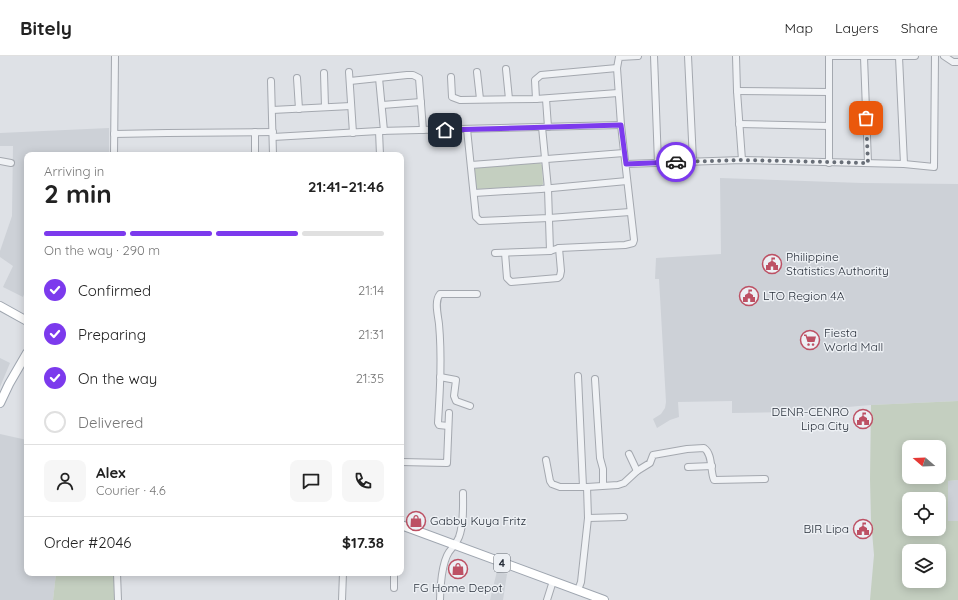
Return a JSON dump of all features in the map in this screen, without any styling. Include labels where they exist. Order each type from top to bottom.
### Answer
[{"type":"main road","points":[[0,306],[24,319]]},
{"type":"main road","points":[[0,395],[24,351]]},
{"type":"main road","points":[[0,403],[24,358]]},
{"type":"main road","name":"4","points":[[404,527],[578,590],[588,597],[604,600]]},
{"type":"street","points":[[114,152],[115,56]]},
{"type":"street","points":[[494,253],[550,251],[558,248],[630,244],[634,240],[621,125],[617,68],[619,57],[638,56]]},
{"type":"street","points":[[654,56],[658,163]]},
{"type":"street","points":[[688,56],[693,161]]},
{"type":"street","points":[[736,56],[742,160]]},
{"type":"street","points":[[829,163],[829,56],[915,56]]},
{"type":"street","points":[[626,164],[742,160],[904,164],[934,167],[934,56]]},
{"type":"street","points":[[944,56],[953,62],[958,62]]},
{"type":"street","points":[[864,57],[868,163]]},
{"type":"street","points":[[899,57],[904,164]]},
{"type":"street","points":[[536,99],[535,80],[541,75],[617,68]]},
{"type":"street","points":[[506,69],[509,99]]},
{"type":"street","points":[[349,72],[352,133]]},
{"type":"street","points":[[477,72],[480,99]]},
{"type":"street","points":[[324,73],[325,107]]},
{"type":"street","points":[[350,81],[413,75],[419,78],[423,130]]},
{"type":"street","points":[[450,77],[452,97],[460,100],[546,99],[618,93]]},
{"type":"street","points":[[297,78],[298,109]]},
{"type":"street","points":[[379,78],[382,105],[380,152]]},
{"type":"street","points":[[270,80],[273,152]]},
{"type":"street","points":[[737,91],[829,92]]},
{"type":"street","points":[[546,99],[544,159],[548,189],[550,251]]},
{"type":"street","points":[[382,105],[421,102]]},
{"type":"street","points":[[272,110],[351,106]]},
{"type":"street","points":[[739,124],[829,126]]},
{"type":"street","points":[[114,134],[167,132],[254,132],[273,134],[352,133],[621,125]]},
{"type":"street","points":[[467,129],[476,217],[480,221],[630,212]]},
{"type":"street","points":[[254,132],[255,152]]},
{"type":"street","points":[[471,165],[624,153]]},
{"type":"street","points":[[0,162],[11,162]]},
{"type":"street","points":[[474,193],[548,189],[627,181]]},
{"type":"street","points":[[505,253],[508,280],[511,282],[527,281],[558,278],[560,276],[561,271],[558,248]]},
{"type":"street","points":[[448,426],[439,425],[438,423],[440,377],[437,300],[440,294],[477,294]]},
{"type":"street","points":[[578,376],[588,518],[581,582],[578,590]]},
{"type":"street","points":[[440,377],[456,380],[454,396],[456,401],[470,406]]},
{"type":"street","points":[[595,379],[600,458],[603,469],[603,485]]},
{"type":"street","points":[[404,462],[447,463],[449,413]]},
{"type":"street","points":[[546,460],[550,481],[552,484],[560,487],[618,485],[624,483],[637,471],[650,463],[652,456],[655,454],[695,448],[704,448],[707,450],[712,466],[712,476],[715,481],[765,479]]},
{"type":"street","points":[[629,454],[637,471]]},
{"type":"street","points":[[688,467],[712,466]]},
{"type":"street","points":[[440,600],[443,570],[448,553],[460,536],[463,513],[463,494]]},
{"type":"street","points":[[588,518],[624,517]]},
{"type":"street","points":[[118,576],[118,600]]},
{"type":"street","points":[[342,600],[343,576]]},
{"type":"street","points":[[394,576],[394,588]]},
{"type":"street","points":[[547,600],[553,582]]},
{"type":"shaded area","points":[[109,128],[109,152],[24,152],[23,297],[3,287],[13,266],[0,257],[0,251],[12,216],[13,146],[0,146],[0,133]]},
{"type":"shaded area","name":"Fiesta World Mall","points":[[720,178],[862,183],[958,184],[958,401],[871,405],[790,412],[732,413],[732,401],[678,402],[679,417],[670,420],[657,428],[653,419],[661,414],[665,408],[666,402],[659,279],[655,279],[656,258],[721,254]]},
{"type":"shaded area","points":[[0,358],[10,363],[0,387]]},
{"type":"shaded area","points":[[0,434],[24,439],[24,576],[56,576],[53,600],[0,600]]},
{"type":"shaded area","points":[[958,480],[958,521],[948,521],[948,481]]},
{"type":"shaded area","points":[[497,571],[507,574],[503,600],[490,600]]},
{"type":"green space","points":[[540,163],[542,165],[543,184],[541,186],[477,189],[475,187],[474,170],[477,167]]},
{"type":"green space","points":[[958,401],[958,480],[948,481],[948,521],[958,521],[958,600],[870,600],[874,555],[870,479],[871,405]]},
{"type":"green space","points":[[56,576],[114,576],[115,600],[53,600]]},
{"type":"way so far","points":[[676,162],[742,160],[868,163],[866,118]]},
{"type":"place","name":"Philippine Statistics Authority","points":[[772,264]]},
{"type":"place","name":"LTO Region 4A","points":[[749,296]]},
{"type":"place","name":"Fiesta World Mall","points":[[810,340]]},
{"type":"place","name":"DENR-CENRO Lipa City","points":[[863,419]]},
{"type":"place","name":"Gabby Kuya Fritz","points":[[416,521]]},
{"type":"place","name":"BIR Lipa","points":[[863,529]]},
{"type":"place","name":"FG Home Depot","points":[[458,569]]},
{"type":"route","points":[[445,130],[621,125],[626,164],[676,162]]}]
